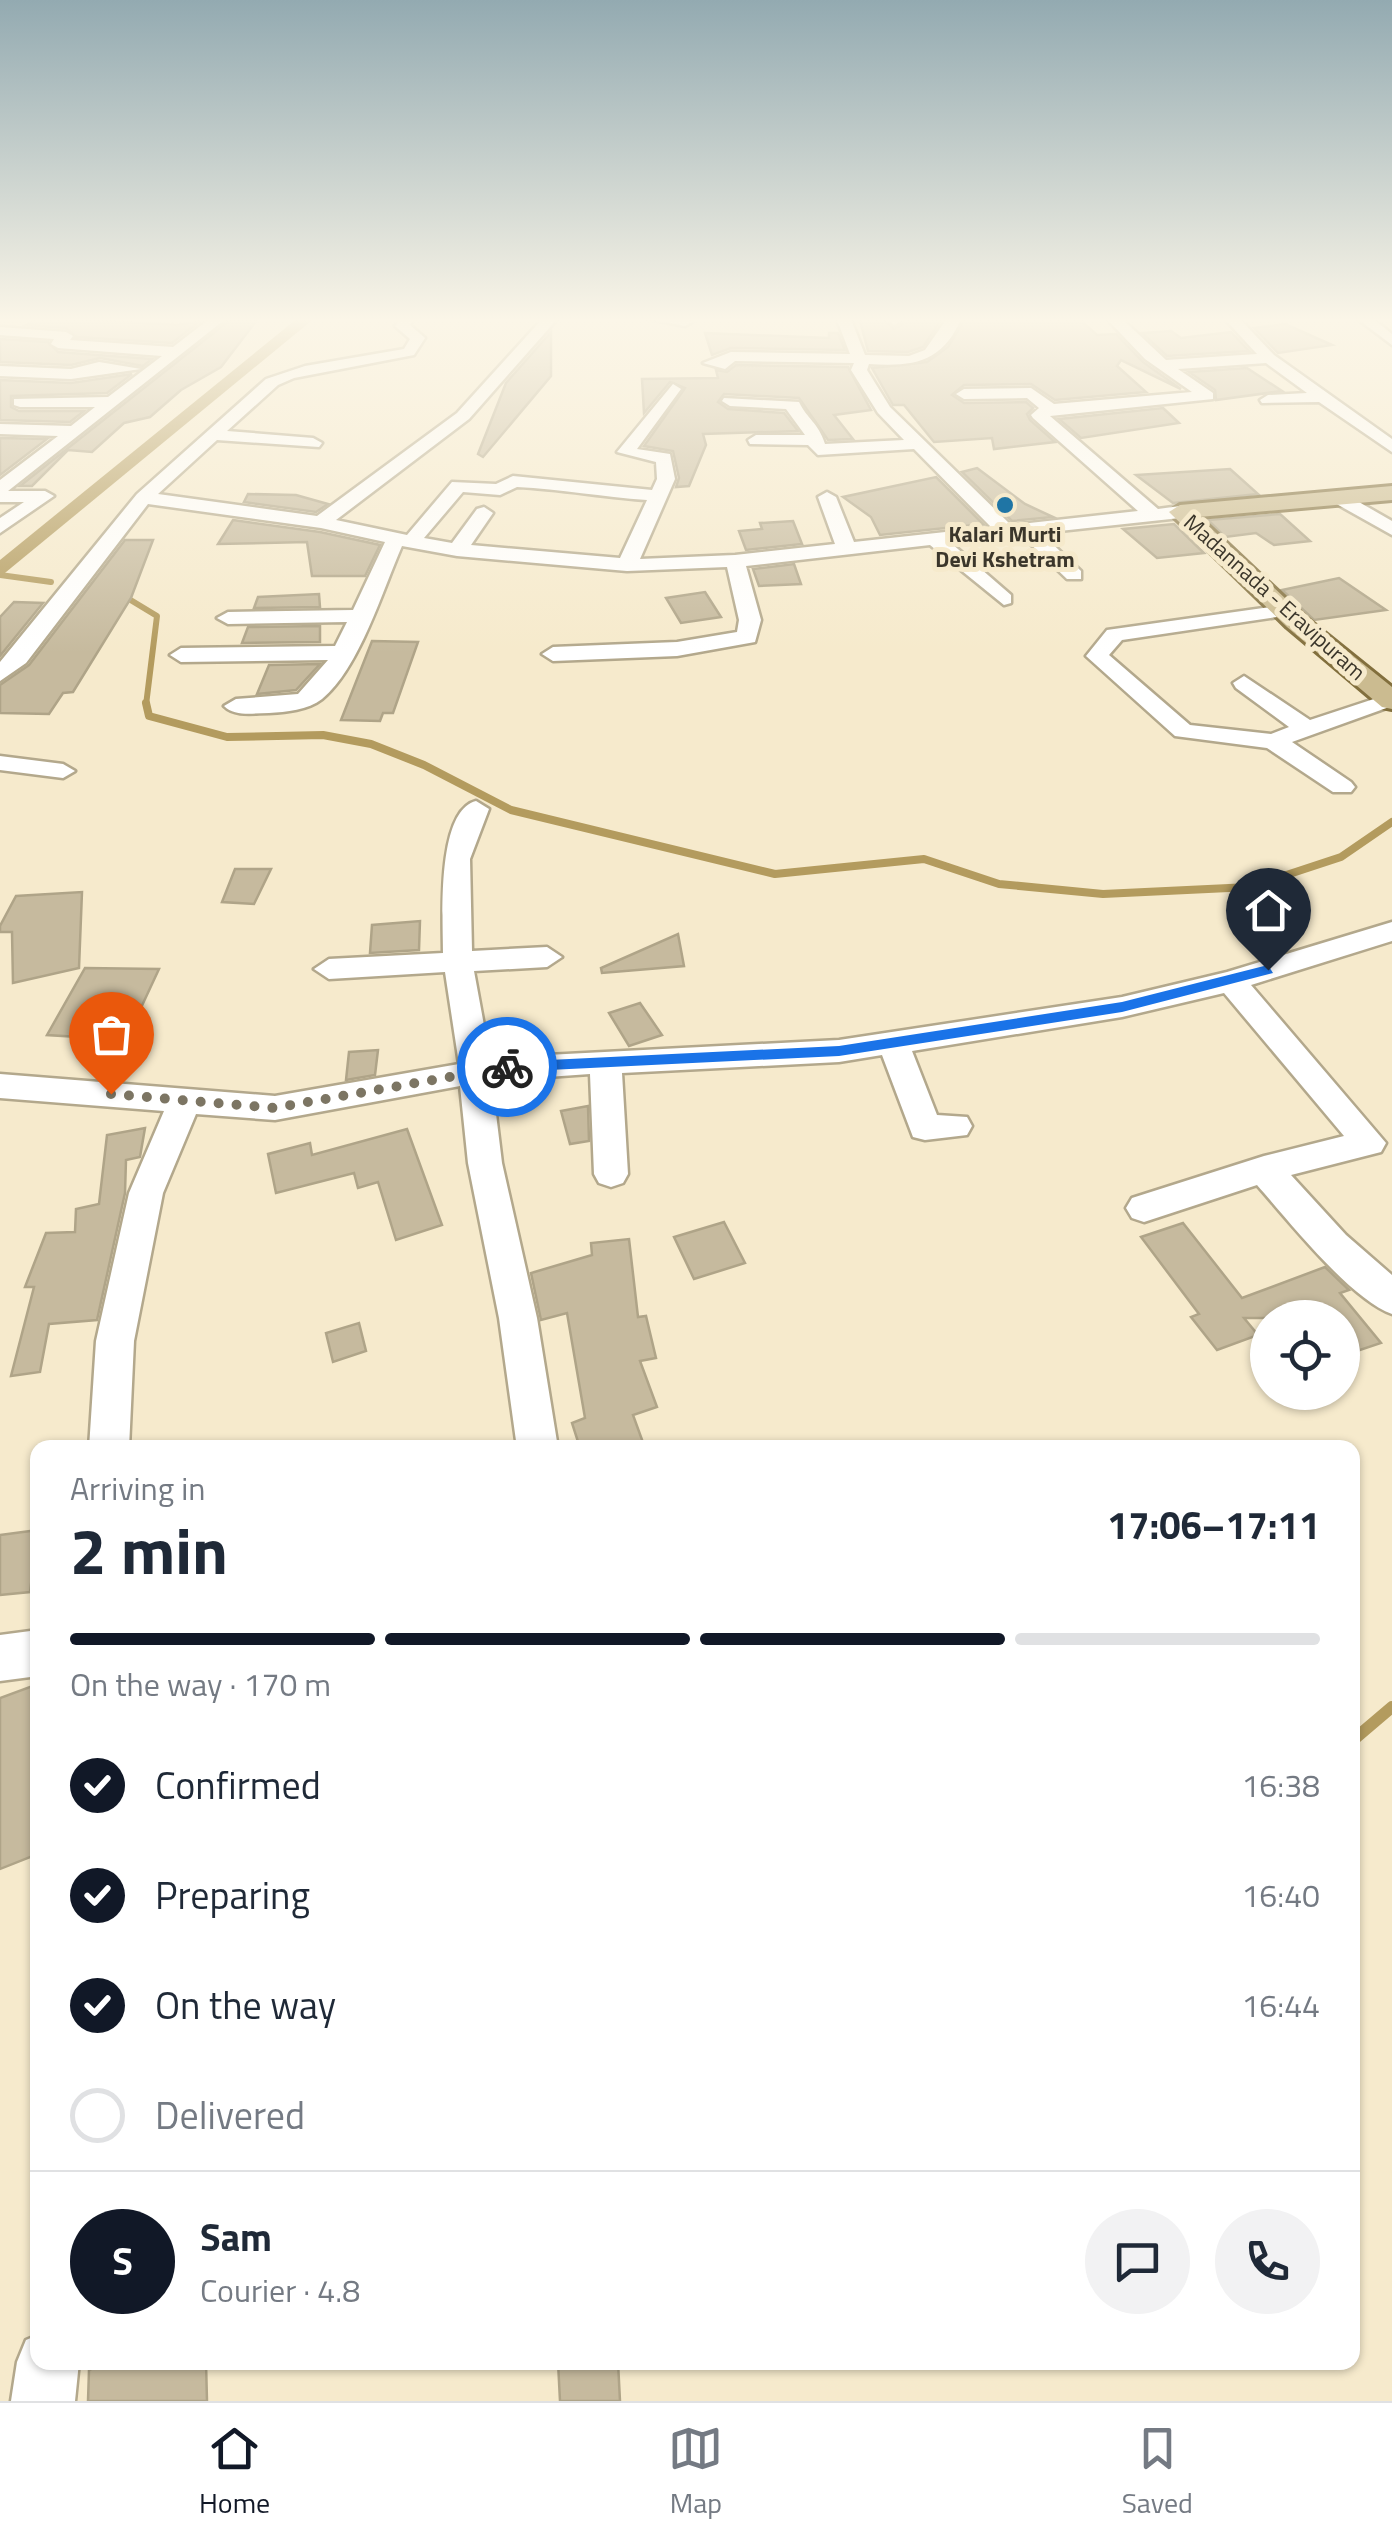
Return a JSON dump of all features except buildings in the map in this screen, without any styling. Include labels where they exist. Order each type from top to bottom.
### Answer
[{"type":"main road","name":"Madannada - Eravipuram","points":[[1167,513],[1392,493]]},
{"type":"main road","name":"Madannada - Eravipuram","points":[[1167,513],[1391,700]]},
{"type":"street","points":[[2,429],[74,431]]},
{"type":"street","points":[[7,480],[77,429]]},
{"type":"street","points":[[0,674],[18,658],[143,498],[222,429]]},
{"type":"street","points":[[322,522],[447,429]]},
{"type":"street","points":[[627,565],[666,479],[664,458],[626,452],[643,429]]},
{"type":"street","points":[[811,429],[818,450],[824,451],[920,444]]},
{"type":"street","points":[[904,429],[945,475],[1074,575]]},
{"type":"street","points":[[1056,429],[1167,513]]},
{"type":"street","points":[[1367,429],[1392,447]]},
{"type":"street","points":[[216,435],[314,443]]},
{"type":"street","points":[[756,440],[815,440]]},
{"type":"street","points":[[0,527],[45,496],[7,480]]},
{"type":"street","points":[[236,706],[315,693],[402,541],[458,486],[500,490],[513,481],[660,496]]},
{"type":"street","points":[[827,497],[847,550]]},
{"type":"street","points":[[143,498],[322,522],[457,550],[627,565],[735,561],[1167,513]]},
{"type":"street","points":[[1340,498],[1392,530]]},
{"type":"street","points":[[457,550],[484,512]]},
{"type":"street","points":[[936,540],[1004,599]]},
{"type":"street","points":[[553,654],[677,648],[747,637],[750,620],[735,561]]},
{"type":"street","points":[[1284,611],[1116,635],[1097,656],[1183,731],[1273,741],[1391,700]]},
{"type":"street","points":[[228,618],[357,616]]},
{"type":"street","points":[[181,655],[340,653]]},
{"type":"street","points":[[1244,683],[1307,729]]},
{"type":"street","points":[[1273,741],[1342,787]]},
{"type":"street","points":[[0,763],[62,770]]},
{"type":"street","points":[[476,809],[457,859],[458,964],[476,1070],[476,1106],[485,1163],[518,1318],[537,1440]]},
{"type":"street","points":[[0,1086],[274,1108],[476,1070],[839,1051],[1122,1007],[1230,981],[1392,931]]},
{"type":"street","points":[[330,969],[547,957]]},
{"type":"street","points":[[1144,1208],[1264,1169],[1380,1140],[1230,981]]},
{"type":"street","points":[[892,1043],[925,1128],[956,1126]]},
{"type":"street","points":[[605,1061],[611,1174]]},
{"type":"street","points":[[108,1440],[114,1341],[146,1193],[184,1100]]},
{"type":"street","points":[[1264,1169],[1333,1245],[1392,1298]]},
{"type":"street","points":[[0,1658],[30,1654]]},
{"type":"street","points":[[43,2401],[47,2370]]},
{"type":"waterway","points":[[0,571],[172,429]]},
{"type":"waterway","points":[[0,575],[51,582]]},
{"type":"waterway","points":[[119,593],[157,616],[146,704]]},
{"type":"waterway","points":[[146,704],[149,716],[227,737],[323,735],[371,744],[424,765],[511,810],[775,874],[924,859],[999,884],[1103,894],[1250,887],[1341,857],[1392,822]]},
{"type":"waterway","points":[[1360,1734],[1392,1707]]},
{"type":"way so far","points":[[111,1094],[274,1108],[507,1067]]},
{"type":"place","name":"Kalari Murti Devi Kshetram","points":[[1005,505]]},
{"type":"route","points":[[507,1067],[839,1051],[1122,1007],[1268,970]]}]
